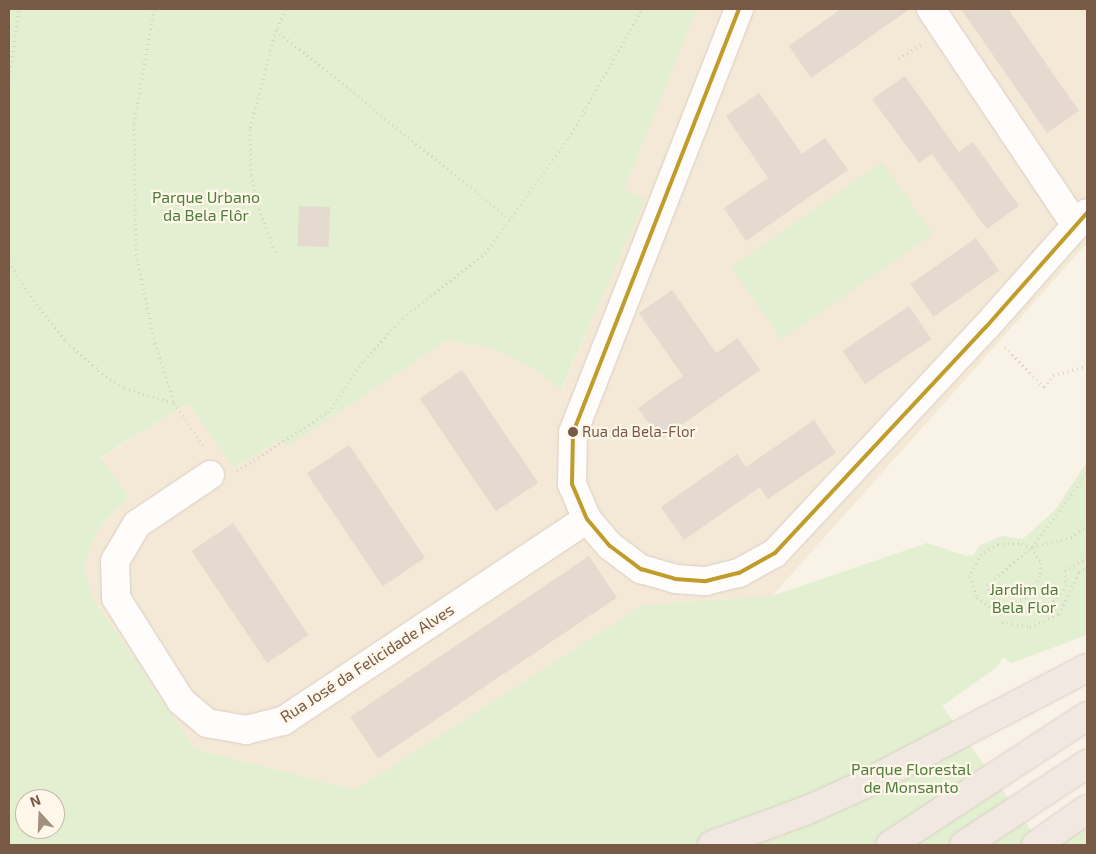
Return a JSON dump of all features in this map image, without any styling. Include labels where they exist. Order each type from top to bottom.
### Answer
[{"type":"highway","points":[[712,845],[805,811],[865,784],[1087,668]]},
{"type":"highway","points":[[890,845],[1087,716]]},
{"type":"highway","points":[[964,845],[1087,764]]},
{"type":"highway","points":[[1036,845],[1087,809]]},
{"type":"street","points":[[739,9],[578,411],[571,446],[572,484],[587,518],[610,546],[641,569],[675,579],[706,581],[739,573],[775,553],[986,327],[1082,219],[931,9]]},
{"type":"street","name":"Rua José da Felicidade Alves","points":[[222,474],[137,524],[115,561],[116,598],[181,701],[207,723],[246,730],[283,721],[587,518]]},
{"type":"path","points":[[9,81],[19,9]]},
{"type":"path","points":[[154,9],[134,124],[136,254],[155,343],[174,403],[222,474],[328,412],[364,360],[403,318],[484,252],[511,220],[569,138],[642,9]]},
{"type":"path","points":[[276,254],[257,204],[251,175],[250,129],[276,30],[286,9]]},
{"type":"path","points":[[276,30],[511,220]]},
{"type":"path","points":[[9,53],[13,57]]},
{"type":"path","points":[[9,262],[36,304],[66,341],[98,370],[124,388],[174,403]]},
{"type":"path","points":[[986,327],[1044,387],[1053,375],[1087,366]]},
{"type":"path","points":[[1032,547],[1041,563],[1040,576],[1026,598],[1007,605],[993,599],[987,585],[1032,547],[1087,472]]},
{"type":"path","points":[[1087,524],[1072,537],[1032,547],[1019,543],[998,544],[981,554],[970,576],[977,597],[991,607],[1042,611],[1057,598],[1066,586],[1064,571],[1087,557]]},
{"type":"path","points":[[1002,622],[1030,627],[1059,614],[1079,572],[1087,567]]},
{"type":"shaded area","points":[[697,9],[1087,9],[1087,243],[772,596],[643,605],[355,790],[195,749],[92,597],[85,573],[88,551],[100,526],[129,497],[100,459],[188,403],[234,468],[281,439],[287,447],[447,340],[493,348],[535,369],[562,389],[644,200],[624,189]]},
{"type":"green space","name":"Parque Urbano da Bela Flôr","points":[[9,9],[697,9],[624,189],[645,200],[561,389],[535,369],[493,348],[447,340],[287,447],[281,439],[234,468],[188,403],[100,458],[129,497],[101,525],[88,551],[85,573],[92,597],[195,749],[355,790],[643,605],[772,596],[927,543],[966,556],[974,555],[979,546],[1001,536],[1023,539],[1055,510],[1087,462],[1087,635],[1011,663],[1003,657],[997,667],[942,706],[1042,845],[9,845]]},
{"type":"green space","points":[[882,162],[932,234],[782,340],[731,268]]},
{"type":"green space","points":[[1087,819],[1087,845],[1050,845]]},
{"type":"building","points":[[841,9],[910,9],[811,78],[789,46]]},
{"type":"building","points":[[961,9],[1008,9],[1079,111],[1047,133]]},
{"type":"building","points":[[905,76],[959,152],[973,142],[1019,206],[987,229],[932,154],[919,163],[872,99]]},
{"type":"building","points":[[759,93],[802,154],[825,138],[848,170],[746,241],[724,208],[768,178],[726,116]]},
{"type":"building","points":[[299,206],[330,207],[329,247],[298,246]]},
{"type":"building","points":[[976,238],[999,271],[933,317],[910,284]]},
{"type":"building","points":[[672,290],[716,353],[738,338],[760,370],[660,440],[638,408],[683,376],[639,313]]},
{"type":"building","points":[[909,306],[931,339],[865,384],[843,351]]},
{"type":"building","points":[[462,370],[538,483],[496,511],[420,399]]},
{"type":"building","points":[[814,420],[836,453],[768,499],[760,487],[684,540],[661,507],[737,454],[746,467]]},
{"type":"building","points":[[349,445],[425,558],[383,586],[307,474]]},
{"type":"building","points":[[233,523],[308,635],[267,663],[192,551]]},
{"type":"building","points":[[589,556],[617,597],[378,758],[350,717]]},
{"type":"transit line","points":[[739,9],[573,432],[572,484],[587,519],[610,546],[641,569],[675,579],[706,581],[739,573],[775,553],[986,327],[1087,213]]},
{"type":"place","name":"Rua da Bela-Flor","points":[[573,432]]},
{"type":"park label","name":"Jardim da Bela Flor","points":[[1024,598]]},
{"type":"park label","name":"Parque Florestal de Monsanto","points":[[911,778]]}]
